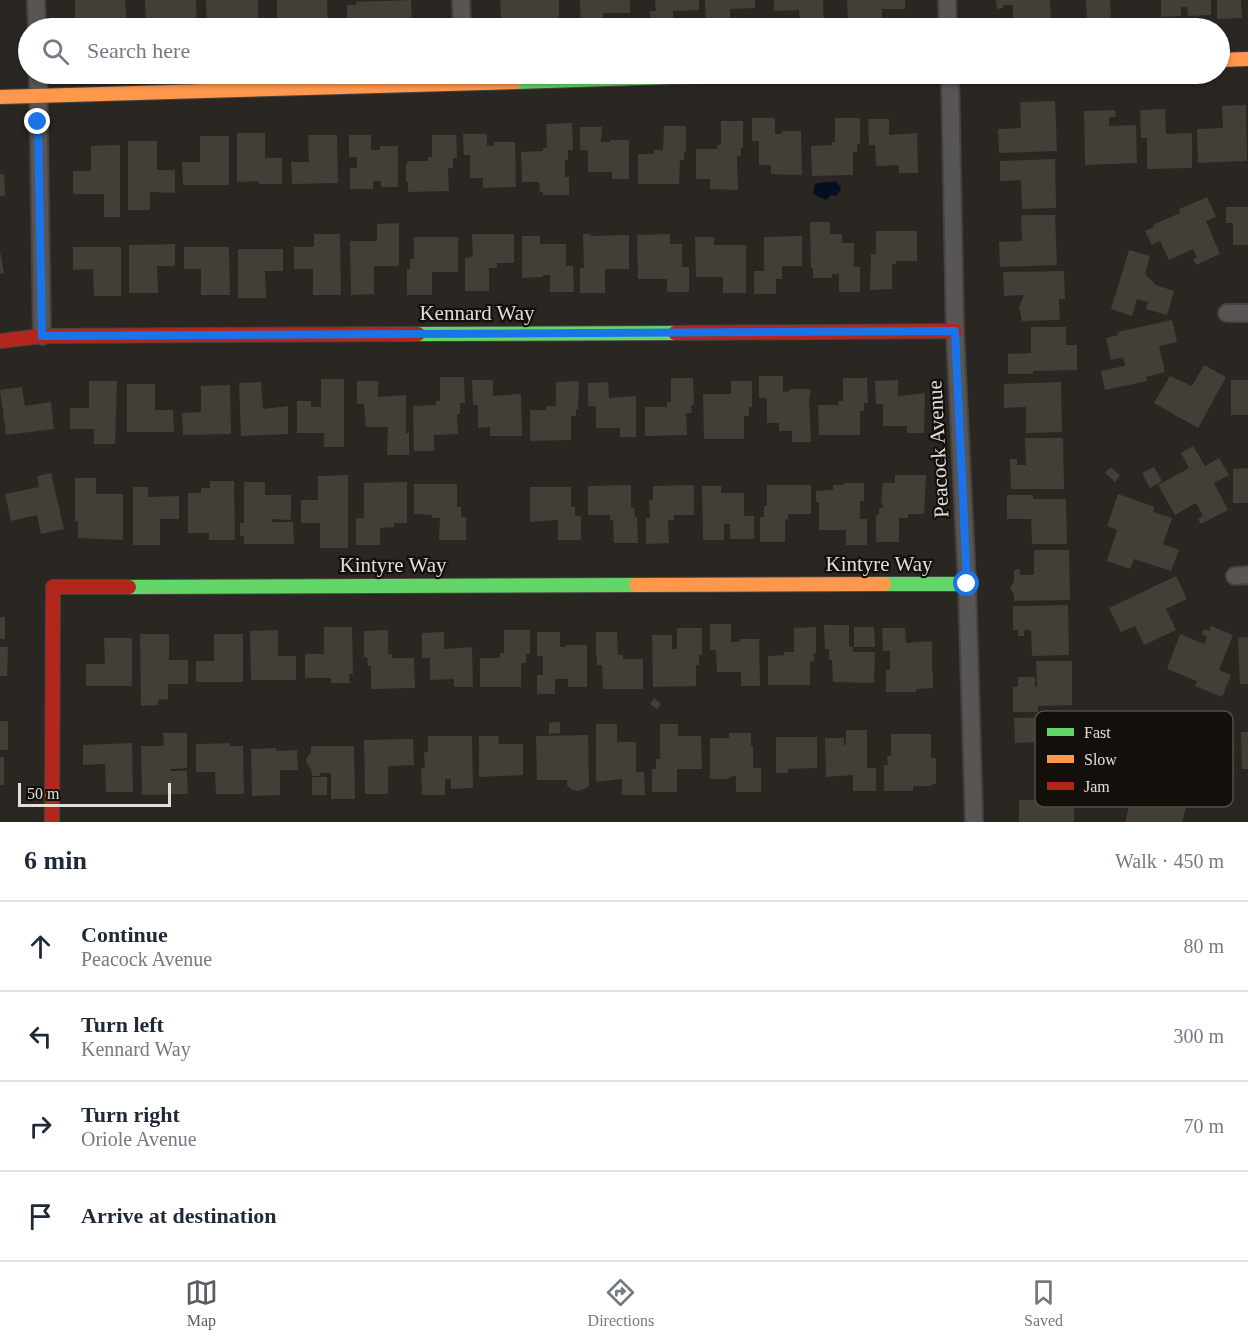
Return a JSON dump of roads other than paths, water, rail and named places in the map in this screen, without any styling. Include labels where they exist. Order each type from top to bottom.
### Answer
[{"type":"street","points":[[36,0],[37,18]]},
{"type":"street","points":[[461,0],[462,18]]},
{"type":"street","points":[[947,0],[948,18]]},
{"type":"street","points":[[1230,60],[1248,59]]},
{"type":"street","points":[[38,84],[42,336]]},
{"type":"street","points":[[0,97],[321,84]]},
{"type":"street","name":"Peacock Avenue","points":[[950,84],[955,331],[967,584],[974,822]]},
{"type":"street","points":[[1227,313],[1248,313]]},
{"type":"street","name":"Kennard Way","points":[[0,341],[42,336],[955,331]]},
{"type":"street","name":"Kintyre Way","points":[[52,822],[53,587],[967,584]]},
{"type":"water","points":[[835,181],[841,190],[836,196],[831,195],[826,200],[813,194],[815,184]]}]
